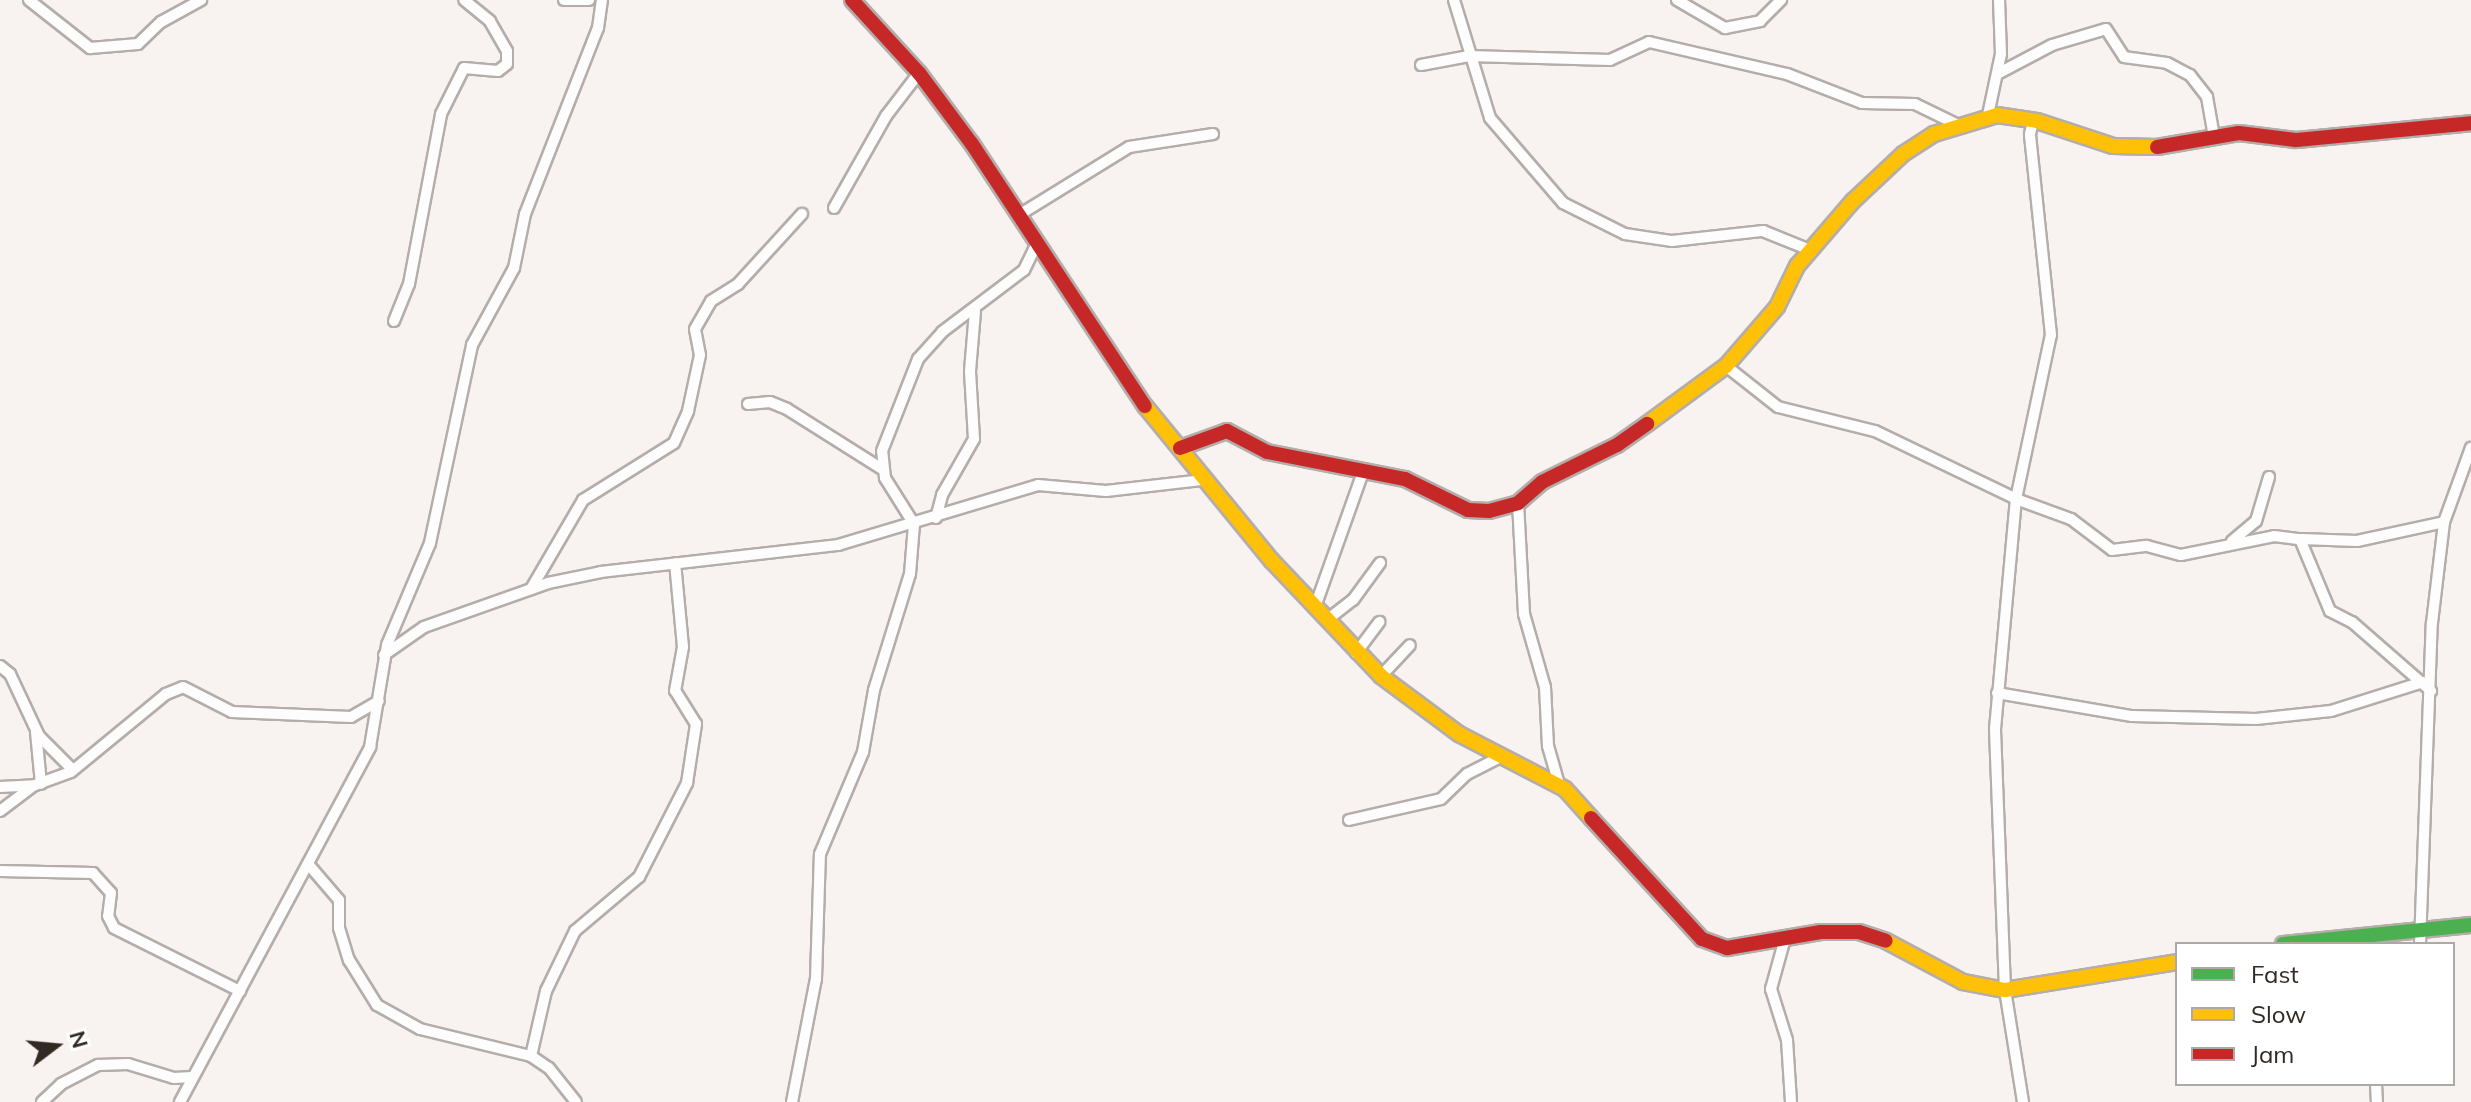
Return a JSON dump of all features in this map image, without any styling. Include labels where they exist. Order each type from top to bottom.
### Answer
[{"type":"main road","points":[[852,0],[919,73],[1019,215],[1120,375],[1203,480],[1356,653],[1431,715],[1501,757],[1559,784],[1618,842],[1702,939],[1727,948],[1784,942],[1821,932],[1859,932],[1896,944],[1963,982],[2005,990],[2175,962]]},
{"type":"main road","points":[[1180,448],[1227,431],[1267,452],[1419,483],[1468,510],[1518,503],[1542,482],[1636,432],[1726,366],[1777,307],[1810,250],[1903,154],[1958,125],[1988,115],[2033,121],[2113,146],[2152,148],[2214,135],[2244,133],[2296,140],[2471,123]]},
{"type":"main road","points":[[2329,942],[2422,938],[2471,925]]},
{"type":"street","points":[[29,0],[90,48],[138,44],[161,22],[201,0]]},
{"type":"street","points":[[394,321],[409,284],[438,119],[464,68],[498,71],[508,59],[490,21],[464,0]]},
{"type":"street","points":[[564,0],[589,0]]},
{"type":"street","points":[[180,1102],[370,747],[384,655],[430,543],[472,345],[519,255],[525,214],[598,28],[602,0]]},
{"type":"street","points":[[1454,0],[1490,118],[1563,203],[1625,234],[1672,241],[1763,231],[1810,250]]},
{"type":"street","points":[[1677,0],[1725,28],[1760,21],[1781,0]]},
{"type":"street","points":[[1988,115],[1999,73],[1999,0]]},
{"type":"street","points":[[1999,73],[2052,45],[2106,29],[2124,57],[2167,63],[2190,75],[2207,97],[2214,135]]},
{"type":"street","points":[[1421,65],[1469,56],[1610,60],[1649,42],[1787,74],[1862,103],[1915,104],[1958,125]]},
{"type":"street","points":[[834,208],[886,116],[919,73]]},
{"type":"street","points":[[2023,1102],[2005,990],[1997,693],[2016,499],[2049,354],[2051,322],[2030,134],[2033,121]]},
{"type":"street","points":[[1019,215],[1129,147],[1213,134]]},
{"type":"street","points":[[531,589],[583,500],[674,443],[688,411],[700,355],[695,329],[711,301],[738,284],[802,214]]},
{"type":"street","points":[[882,469],[884,443],[918,359],[942,332],[975,311],[1024,270],[1037,243]]},
{"type":"street","points":[[936,518],[942,495],[974,439],[970,371],[975,311]]},
{"type":"street","points":[[1726,366],[1778,407],[1867,428],[2016,499],[2071,519],[2112,550],[2147,546],[2181,555],[2231,543],[2300,539],[2357,541],[2444,522]]},
{"type":"street","points":[[748,404],[770,402],[787,409],[882,469],[914,524],[910,574],[874,690],[863,752],[820,854],[816,979],[792,1102]]},
{"type":"street","points":[[2422,938],[2432,623],[2444,522],[2471,448]]},
{"type":"street","points":[[1315,607],[1363,472]]},
{"type":"street","points":[[2231,543],[2256,521],[2269,477]]},
{"type":"street","points":[[384,655],[424,627],[531,589],[675,563],[821,548],[936,518],[1038,485],[1106,491],[1203,480]]},
{"type":"street","points":[[1518,503],[1524,614],[1545,687],[1548,746],[1559,784]]},
{"type":"street","points":[[2300,539],[2330,611],[2352,622],[2431,691]]},
{"type":"street","points":[[531,1056],[546,991],[575,931],[639,877],[687,783],[696,724],[675,691],[683,647],[675,563]]},
{"type":"street","points":[[1327,620],[1353,600],[1380,563]]},
{"type":"street","points":[[1356,653],[1379,622]]},
{"type":"street","points":[[1381,676],[1410,645]]},
{"type":"street","points":[[0,666],[10,674],[36,730],[73,770]]},
{"type":"street","points":[[1997,693],[2132,716],[2256,719],[2331,711],[2423,682]]},
{"type":"street","points":[[0,811],[38,784],[73,770],[166,694],[183,687],[232,712],[351,717],[379,701]]},
{"type":"street","points":[[36,730],[38,784]]},
{"type":"street","points":[[1349,820],[1441,799],[1467,774],[1501,757]]},
{"type":"street","points":[[0,787],[38,784]]},
{"type":"street","points":[[309,865],[339,900],[339,928],[349,960],[377,1005],[420,1029],[531,1056],[549,1068],[576,1102]]},
{"type":"street","points":[[0,871],[93,873],[111,893],[108,916],[114,928],[240,991]]},
{"type":"street","points":[[1784,942],[1771,989],[1787,1040],[1791,1102]]},
{"type":"street","points":[[42,1102],[61,1084],[98,1065],[128,1064],[174,1078],[192,1077]]},
{"type":"traffic: fast","points":[[2303,942],[2471,925]]},
{"type":"traffic: slow","points":[[1647,424],[1726,366],[1777,307],[1797,266],[1853,201],[1903,154],[1934,134],[1997,115],[2037,121],[2113,146],[2157,147]]},
{"type":"traffic: slow","points":[[1145,406],[1272,561],[1381,676],[1459,734],[1565,789],[1591,818]]},
{"type":"traffic: slow","points":[[1886,941],[1963,982],[2005,990],[2175,962]]},
{"type":"traffic: jam","points":[[852,0],[919,73],[972,144],[1145,406]]},
{"type":"traffic: jam","points":[[2157,147],[2239,133],[2296,140],[2471,123]]},
{"type":"traffic: jam","points":[[1180,448],[1227,431],[1267,452],[1405,479],[1468,510],[1489,511],[1518,503],[1542,482],[1617,445],[1647,424]]},
{"type":"traffic: jam","points":[[1591,818],[1702,939],[1727,948],[1821,932],[1859,932],[1886,941]]}]
